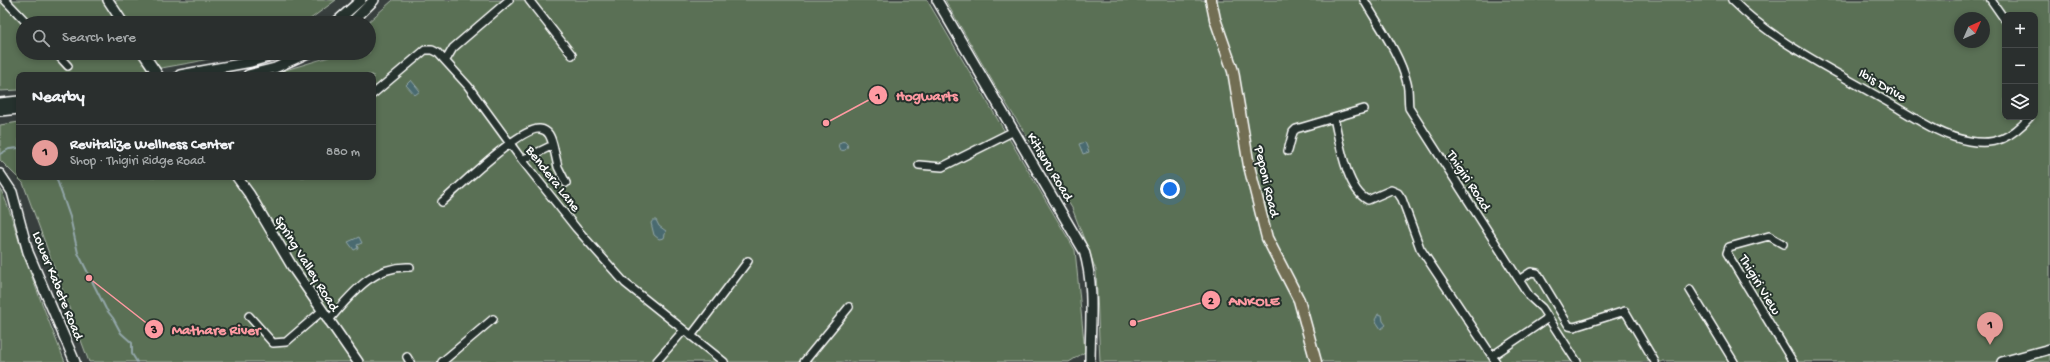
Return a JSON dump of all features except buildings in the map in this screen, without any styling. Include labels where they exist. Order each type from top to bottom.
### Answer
[{"type":"main road","name":"Peponi Road","points":[[1211,0],[1215,20],[1233,71],[1249,166],[1267,238],[1299,300],[1316,362]]},
{"type":"street","points":[[5,0],[20,16]]},
{"type":"street","points":[[108,0],[118,16]]},
{"type":"street","points":[[343,16],[361,0]]},
{"type":"street","points":[[358,16],[374,0]]},
{"type":"street","points":[[446,60],[453,48],[509,0]]},
{"type":"street","points":[[530,0],[572,55]]},
{"type":"street","name":"Kitisuru Road","points":[[937,0],[1084,251],[1088,266],[1091,290],[1090,362]]},
{"type":"street","name":"Thigiri Road","points":[[1364,0],[1403,71],[1408,84],[1409,108],[1530,297],[1542,308],[1577,362]]},
{"type":"street","name":"Ibis Drive","points":[[1732,0],[1765,28],[1827,67],[1945,134],[1970,141],[2000,141],[2006,138],[2027,120]]},
{"type":"street","points":[[1991,0],[2002,16]]},
{"type":"street","name":"Bendera Lane","points":[[376,91],[425,50],[432,50],[438,53],[446,60],[576,228],[625,284],[724,362]]},
{"type":"street","points":[[62,60],[68,66]]},
{"type":"street","points":[[148,60],[156,72]]},
{"type":"street","points":[[196,72],[258,60]]},
{"type":"street","points":[[260,72],[275,68],[293,60]]},
{"type":"street","points":[[0,103],[16,101]]},
{"type":"street","points":[[0,111],[16,109]]},
{"type":"street","points":[[1288,151],[1293,132],[1296,129],[1364,109]]},
{"type":"street","points":[[1334,118],[1344,161],[1359,195],[1368,200],[1391,190],[1398,193],[1402,199],[1420,248],[1494,359],[1548,318]]},
{"type":"street","points":[[442,202],[510,142],[532,130],[540,129],[546,131],[551,137],[558,167],[566,183]]},
{"type":"street","points":[[919,165],[942,167],[1014,130]]},
{"type":"street","points":[[522,160],[553,145]]},
{"type":"street","name":"Lower Kabete Road","points":[[0,174],[4,185],[13,196],[28,252],[75,362]]},
{"type":"street","name":"Spring Valley Road","points":[[239,180],[328,321],[358,362]]},
{"type":"street","name":"Thigiri View","points":[[1783,244],[1769,236],[1729,247],[1727,253],[1793,362]]},
{"type":"street","points":[[691,336],[748,261]]},
{"type":"street","points":[[328,321],[360,286],[373,276],[390,269],[410,267]]},
{"type":"street","points":[[1519,280],[1531,272],[1537,273],[1569,326],[1574,326],[1626,311],[1655,362]]},
{"type":"street","points":[[1690,290],[1734,362]]},
{"type":"street","points":[[804,362],[849,307]]},
{"type":"street","points":[[249,316],[273,343],[279,344],[286,342],[322,311]]},
{"type":"street","points":[[442,362],[494,319]]},
{"type":"street","points":[[656,362],[684,330]]},
{"type":"street","points":[[2002,362],[2050,349]]},
{"type":"green space","points":[[0,0],[336,0],[314,16],[16,16],[16,60],[204,60],[139,72],[16,72],[16,90],[0,91]]},
{"type":"green space","points":[[393,0],[927,0],[1075,250],[1085,352],[1069,362],[89,362],[23,183],[20,180],[376,180],[376,72],[279,72],[319,60],[376,60],[375,16]]},
{"type":"green space","points":[[945,0],[2050,0],[2050,362],[1100,362],[1096,270],[1072,208],[997,89]]},
{"type":"green space","points":[[16,122],[16,176],[0,160],[0,125]]},
{"type":"green space","points":[[0,188],[10,211],[22,251],[65,362],[0,362]]},
{"type":"water","points":[[411,80],[420,91],[415,95],[406,85]]},
{"type":"water","points":[[841,142],[845,142],[847,146],[845,150],[841,150],[839,148],[839,144]]},
{"type":"water","points":[[1085,142],[1089,152],[1083,154],[1079,144]]},
{"type":"water","points":[[653,220],[656,220],[659,226],[666,231],[664,238],[659,239],[654,235],[651,223]]},
{"type":"water","points":[[359,237],[362,243],[357,245],[358,248],[354,250],[348,242]]},
{"type":"water","points":[[1378,314],[1382,315],[1383,321],[1386,325],[1381,329],[1375,320]]},
{"type":"waterway","points":[[0,154],[9,149],[16,148]]},
{"type":"waterway","points":[[57,180],[70,217],[78,253],[106,309],[121,333],[132,343],[132,354],[137,362]]},
{"type":"place","name":"Hogwarts","points":[[826,123]]},
{"type":"place","name":"Mathare River","points":[[89,278]]},
{"type":"place","name":"ANKOLE","points":[[1133,323]]},
{"type":"place","name":"Revitalize Wellness Center","points":[[1990,345]]}]
